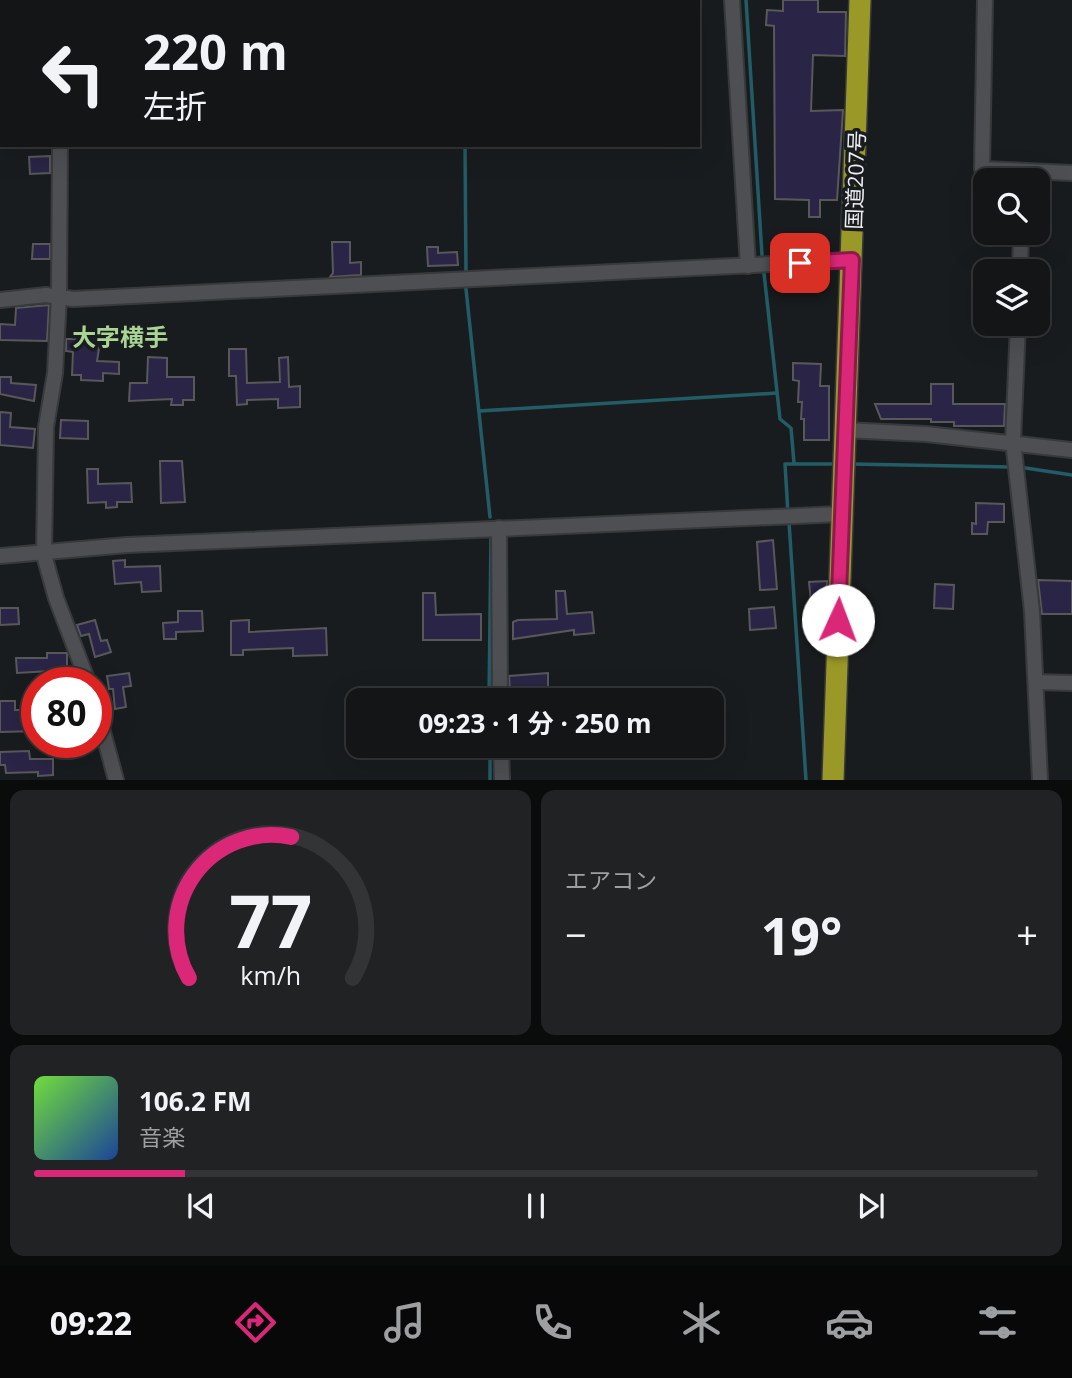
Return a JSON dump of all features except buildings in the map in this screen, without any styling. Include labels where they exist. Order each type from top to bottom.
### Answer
[{"type":"highway","name":"国道207号","points":[[832,779],[860,0]]},
{"type":"street","points":[[732,0],[748,266]]},
{"type":"street","points":[[982,168],[985,0]]},
{"type":"street","points":[[60,147],[59,296],[55,373],[46,427],[44,555],[56,598],[82,667]]},
{"type":"street","points":[[1050,174],[1072,173]]},
{"type":"street","points":[[0,300],[59,296],[73,299],[852,260]]},
{"type":"street","points":[[1017,336],[1013,441],[1032,611],[1040,779]]},
{"type":"street","points":[[845,430],[1013,441],[1072,450]]},
{"type":"street","points":[[0,556],[44,555],[127,545],[841,514]]},
{"type":"street","points":[[499,528],[500,688]]},
{"type":"street","points":[[1036,682],[1072,683]]},
{"type":"street","points":[[110,758],[116,779]]},
{"type":"street","points":[[501,758],[502,779]]},
{"type":"waterway","points":[[746,0],[762,255]]},
{"type":"waterway","points":[[465,147],[466,272]]},
{"type":"waterway","points":[[764,273],[780,419],[791,428],[794,463]]},
{"type":"waterway","points":[[466,289],[490,517]]},
{"type":"waterway","points":[[479,411],[777,393]]},
{"type":"waterway","points":[[788,514],[785,464],[836,464]]},
{"type":"waterway","points":[[851,464],[1011,467]]},
{"type":"waterway","points":[[1019,467],[1072,475]]},
{"type":"waterway","points":[[789,522],[806,780]]},
{"type":"waterway","points":[[489,688],[491,536]]},
{"type":"waterway","points":[[490,758],[490,780]]},
{"type":"district","name":"大字横手","points":[[120,336]]},
{"type":"route","points":[[800,263],[852,260],[838,620]]}]
